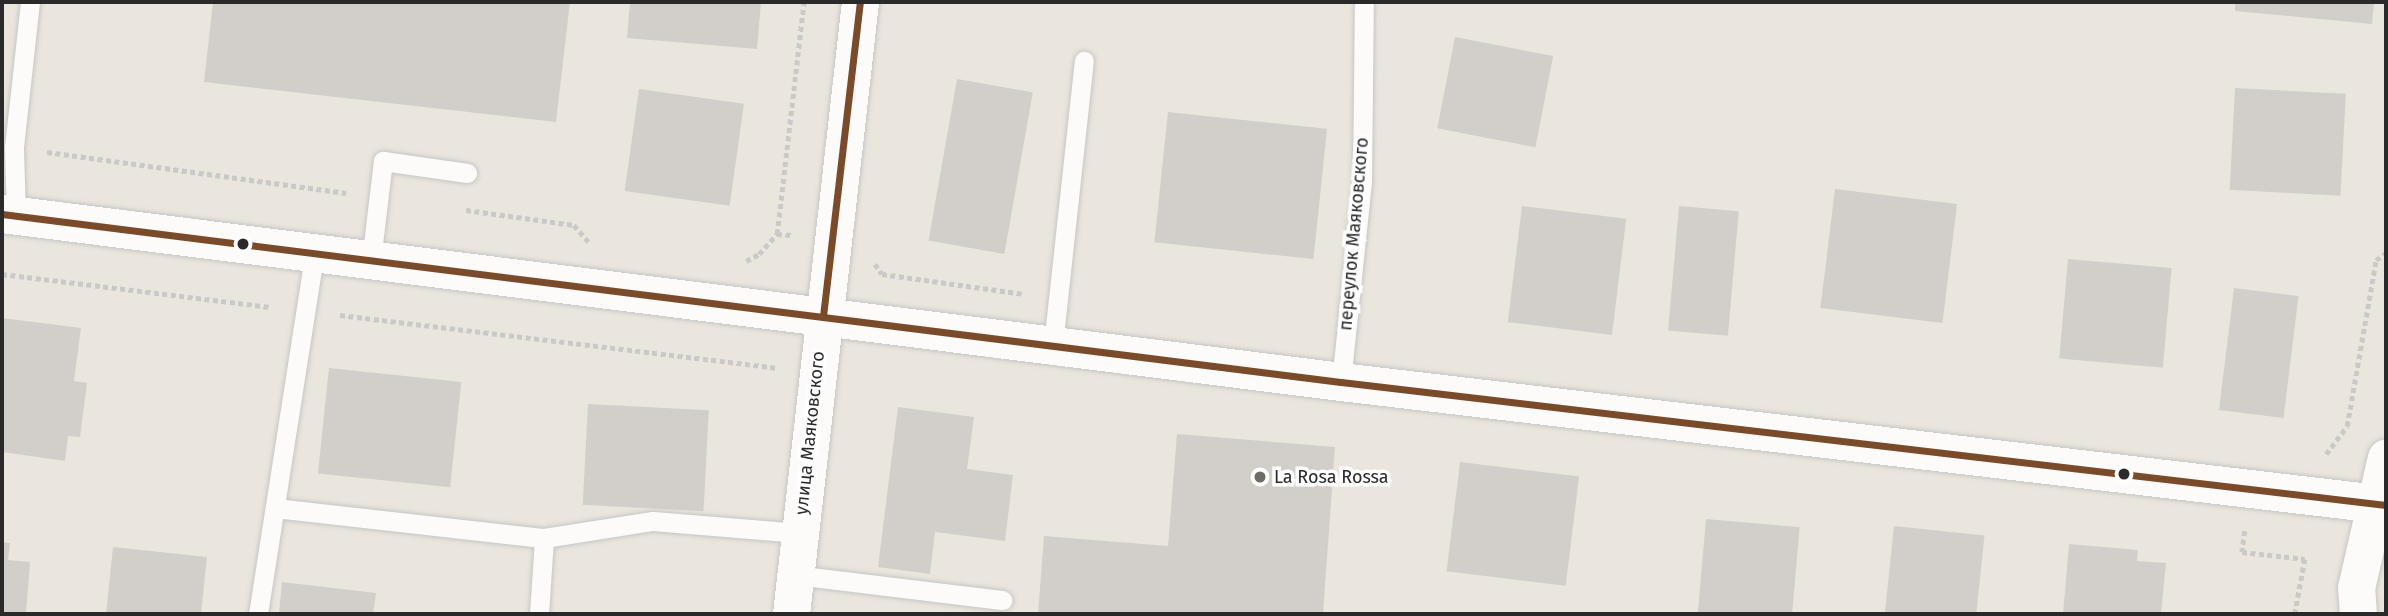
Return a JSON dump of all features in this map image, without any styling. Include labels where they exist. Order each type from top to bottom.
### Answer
[{"type":"street","name":"улица Маяковского","points":[[791,614],[860,2]]},
{"type":"street","points":[[9,215],[1341,382],[2383,505]]},
{"type":"street","points":[[2358,614],[2356,588],[2383,505],[2386,457]]},
{"type":"lane","points":[[9,215],[30,2]]},
{"type":"lane","name":"переулок Маяковского","points":[[1341,382],[1362,181],[1364,2]]},
{"type":"lane","points":[[1053,345],[1084,61]]},
{"type":"lane","points":[[370,261],[383,161],[467,173]]},
{"type":"lane","points":[[258,614],[314,255]]},
{"type":"lane","points":[[275,508],[544,538],[653,521],[800,533]]},
{"type":"lane","points":[[539,614],[544,538]]},
{"type":"lane","points":[[795,575],[1002,600]]},
{"type":"path","points":[[777,234],[867,241],[870,257],[882,274],[1058,298]]},
{"type":"path","points":[[2316,459],[2339,441],[2347,426],[2376,260],[2386,254]]},
{"type":"path","points":[[2,274],[790,370]]},
{"type":"path","points":[[2250,489],[2242,552],[2305,559],[2295,614]]},
{"type":"building","points":[[213,2],[570,2],[556,122],[204,82]]},
{"type":"building","points":[[630,2],[761,2],[757,49],[627,38]]},
{"type":"building","points":[[2235,2],[2374,2],[2372,24],[2235,11]]},
{"type":"building","points":[[1455,37],[1553,56],[1535,147],[1437,128]]},
{"type":"building","points":[[957,79],[1033,92],[1004,254],[929,241]]},
{"type":"building","points":[[2235,88],[2346,94],[2341,196],[2230,190]]},
{"type":"building","points":[[639,89],[744,104],[730,206],[625,191]]},
{"type":"building","points":[[1168,112],[1327,129],[1313,259],[1154,242]]},
{"type":"building","points":[[1835,189],[1957,204],[1942,323],[1820,308]]},
{"type":"building","points":[[1522,206],[1626,219],[1612,335],[1508,322]]},
{"type":"building","points":[[1679,206],[1739,211],[1728,336],[1668,331]]},
{"type":"building","points":[[2068,259],[2172,268],[2163,368],[2059,359]]},
{"type":"building","points":[[2234,288],[2299,296],[2284,418],[2219,410]]},
{"type":"building","points":[[2,318],[81,328],[74,381],[87,383],[80,437],[68,436],[65,461],[2,452]]},
{"type":"building","points":[[329,368],[461,382],[450,487],[318,473]]},
{"type":"building","points":[[588,404],[709,410],[704,511],[583,505]]},
{"type":"building","points":[[898,407],[974,417],[967,469],[1013,475],[1005,541],[935,532],[930,574],[878,567]]},
{"type":"building","points":[[1177,434],[1335,447],[1323,614],[1038,614],[1044,536],[1168,546]]},
{"type":"building","points":[[1460,462],[1579,477],[1566,586],[1447,571]]},
{"type":"building","points":[[1706,519],[1800,527],[1792,614],[1698,614]]},
{"type":"building","points":[[1894,526],[1985,536],[1976,614],[1885,614]]},
{"type":"building","points":[[2,542],[10,543],[8,560],[30,562],[26,614],[2,614]]},
{"type":"building","points":[[2069,544],[2138,550],[2137,561],[2166,563],[2161,614],[2063,614]]},
{"type":"building","points":[[113,547],[207,557],[201,614],[106,614]]},
{"type":"building","points":[[282,582],[376,593],[373,614],[279,614]]},
{"type":"transit line","points":[[823,316],[860,2]]},
{"type":"transit line","points":[[2,214],[1341,382],[2386,505]]},
{"type":"place","name":"La Rosa Rossa","points":[[1260,477]]}]
